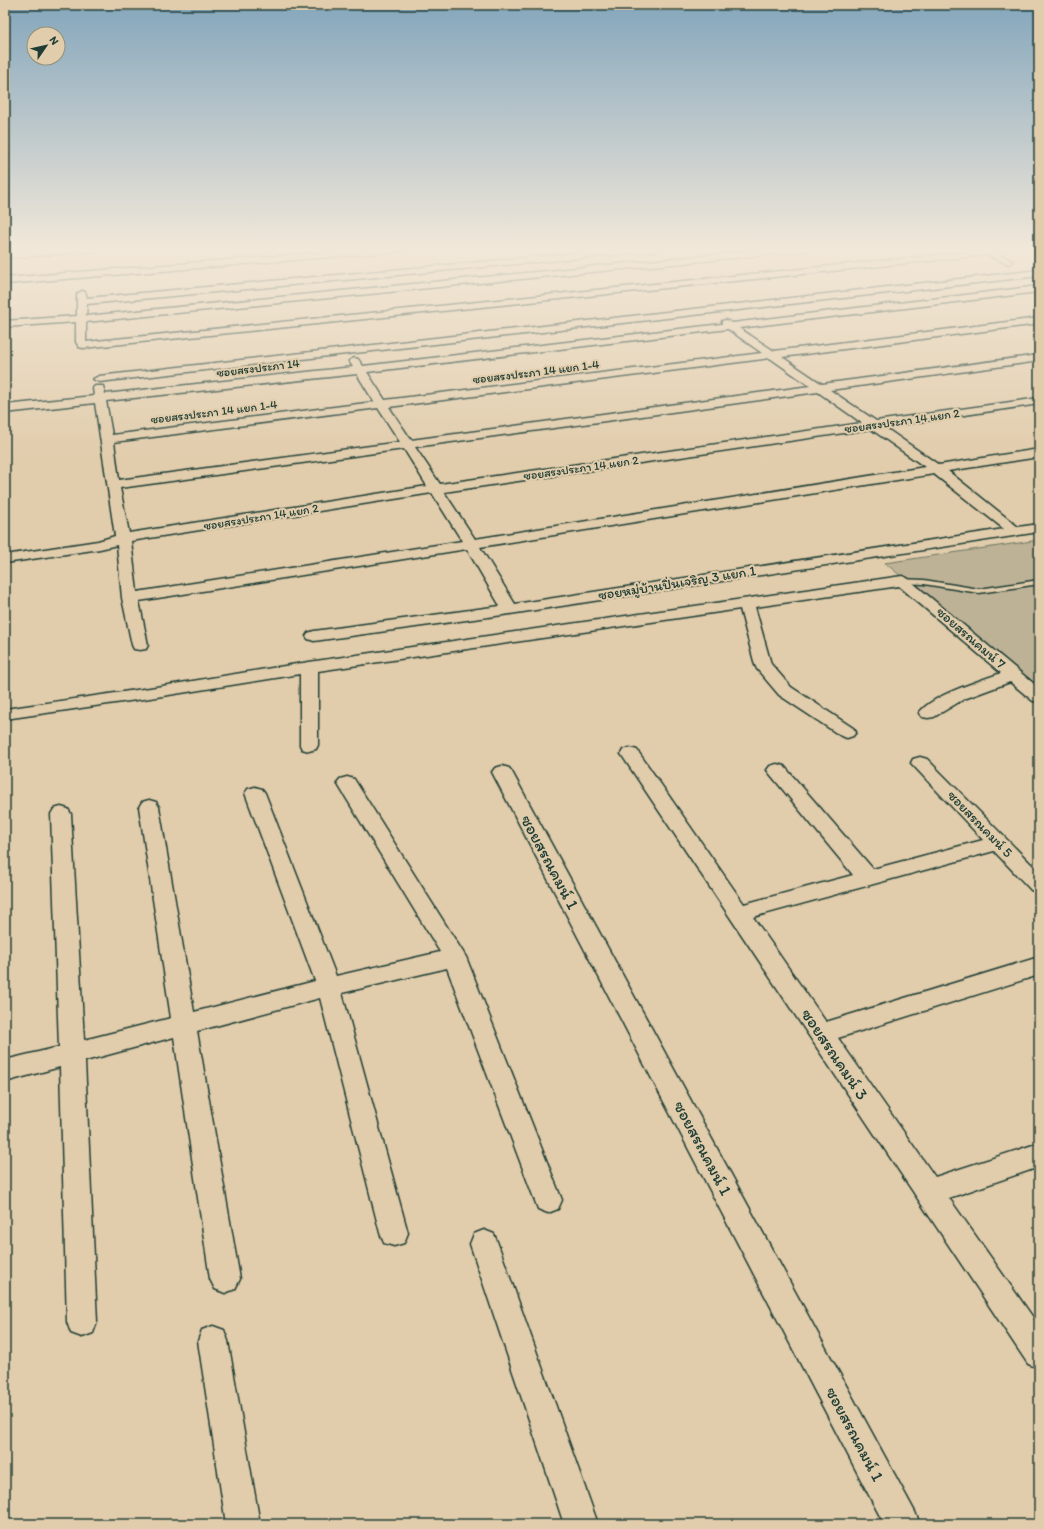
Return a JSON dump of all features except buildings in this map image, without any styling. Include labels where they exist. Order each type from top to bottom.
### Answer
[{"type":"street","points":[[5,324],[77,319]]},
{"type":"street","points":[[5,329],[69,323],[81,319]]},
{"type":"street","points":[[82,319],[81,342],[83,344],[95,344],[340,319]]},
{"type":"street","points":[[140,645],[130,598],[124,538],[113,486],[100,400],[98,373],[349,351],[626,319]]},
{"type":"street","points":[[721,319],[938,470],[1016,532]]},
{"type":"street","name":"ซอยสรงประภา 14","points":[[100,400],[786,319]]},
{"type":"street","name":"ซอยสรงประภา 14 แยก 1-4","points":[[107,439],[1039,321]]},
{"type":"street","points":[[349,351],[359,370],[471,544],[510,609]]},
{"type":"street","points":[[113,486],[1039,358]]},
{"type":"street","points":[[5,409],[100,400]]},
{"type":"street","points":[[5,414],[79,405],[100,400]]},
{"type":"street","name":"ซอยสรงประภา 14 แยก 2","points":[[124,538],[435,489],[1039,401]]},
{"type":"street","points":[[130,598],[1039,454]]},
{"type":"street","name":"ซอยหมู่บ้านปิ่นเจริญ 3 แยก 1","points":[[314,636],[510,609],[1039,528]]},
{"type":"street","points":[[5,550],[99,537],[124,538]]},
{"type":"street","points":[[5,559],[100,545],[124,538]]},
{"type":"street","points":[[5,714],[150,694],[309,667],[902,581]]},
{"type":"street","name":"ซอยสรณคมน์ 7","points":[[902,581],[1039,697]]},
{"type":"street","points":[[746,604],[763,665],[785,690],[847,732]]},
{"type":"street","points":[[309,667],[309,744]]},
{"type":"street","points":[[928,713],[940,704],[975,688],[1013,675]]},
{"type":"street","name":"ซอยสรณคมน์ 3","points":[[630,754],[1039,1353]]},
{"type":"street","name":"ซอยสรณคมน์ 5","points":[[920,763],[1039,885]]},
{"type":"street","points":[[777,770],[868,878]]},
{"type":"street","name":"ซอยสรณคมน์ 1","points":[[502,772],[903,1524]]},
{"type":"street","points":[[347,783],[455,957],[548,1200]]},
{"type":"street","points":[[255,793],[329,987],[394,1233]]},
{"type":"street","points":[[150,807],[225,1279]]},
{"type":"street","points":[[61,814],[82,1322]]},
{"type":"street","points":[[739,913],[999,843]]},
{"type":"street","points":[[5,1071],[184,1026],[329,987],[455,957]]},
{"type":"street","points":[[821,1033],[1039,966]]},
{"type":"street","points":[[929,1192],[1039,1155]]},
{"type":"street","points":[[484,1244],[581,1524]]},
{"type":"street","points":[[214,1341],[243,1524]]},
{"type":"lane","points":[[902,581],[924,582],[979,591],[1039,582]]},
{"type":"shaded area","points":[[1039,540],[1039,688],[885,563]]}]
